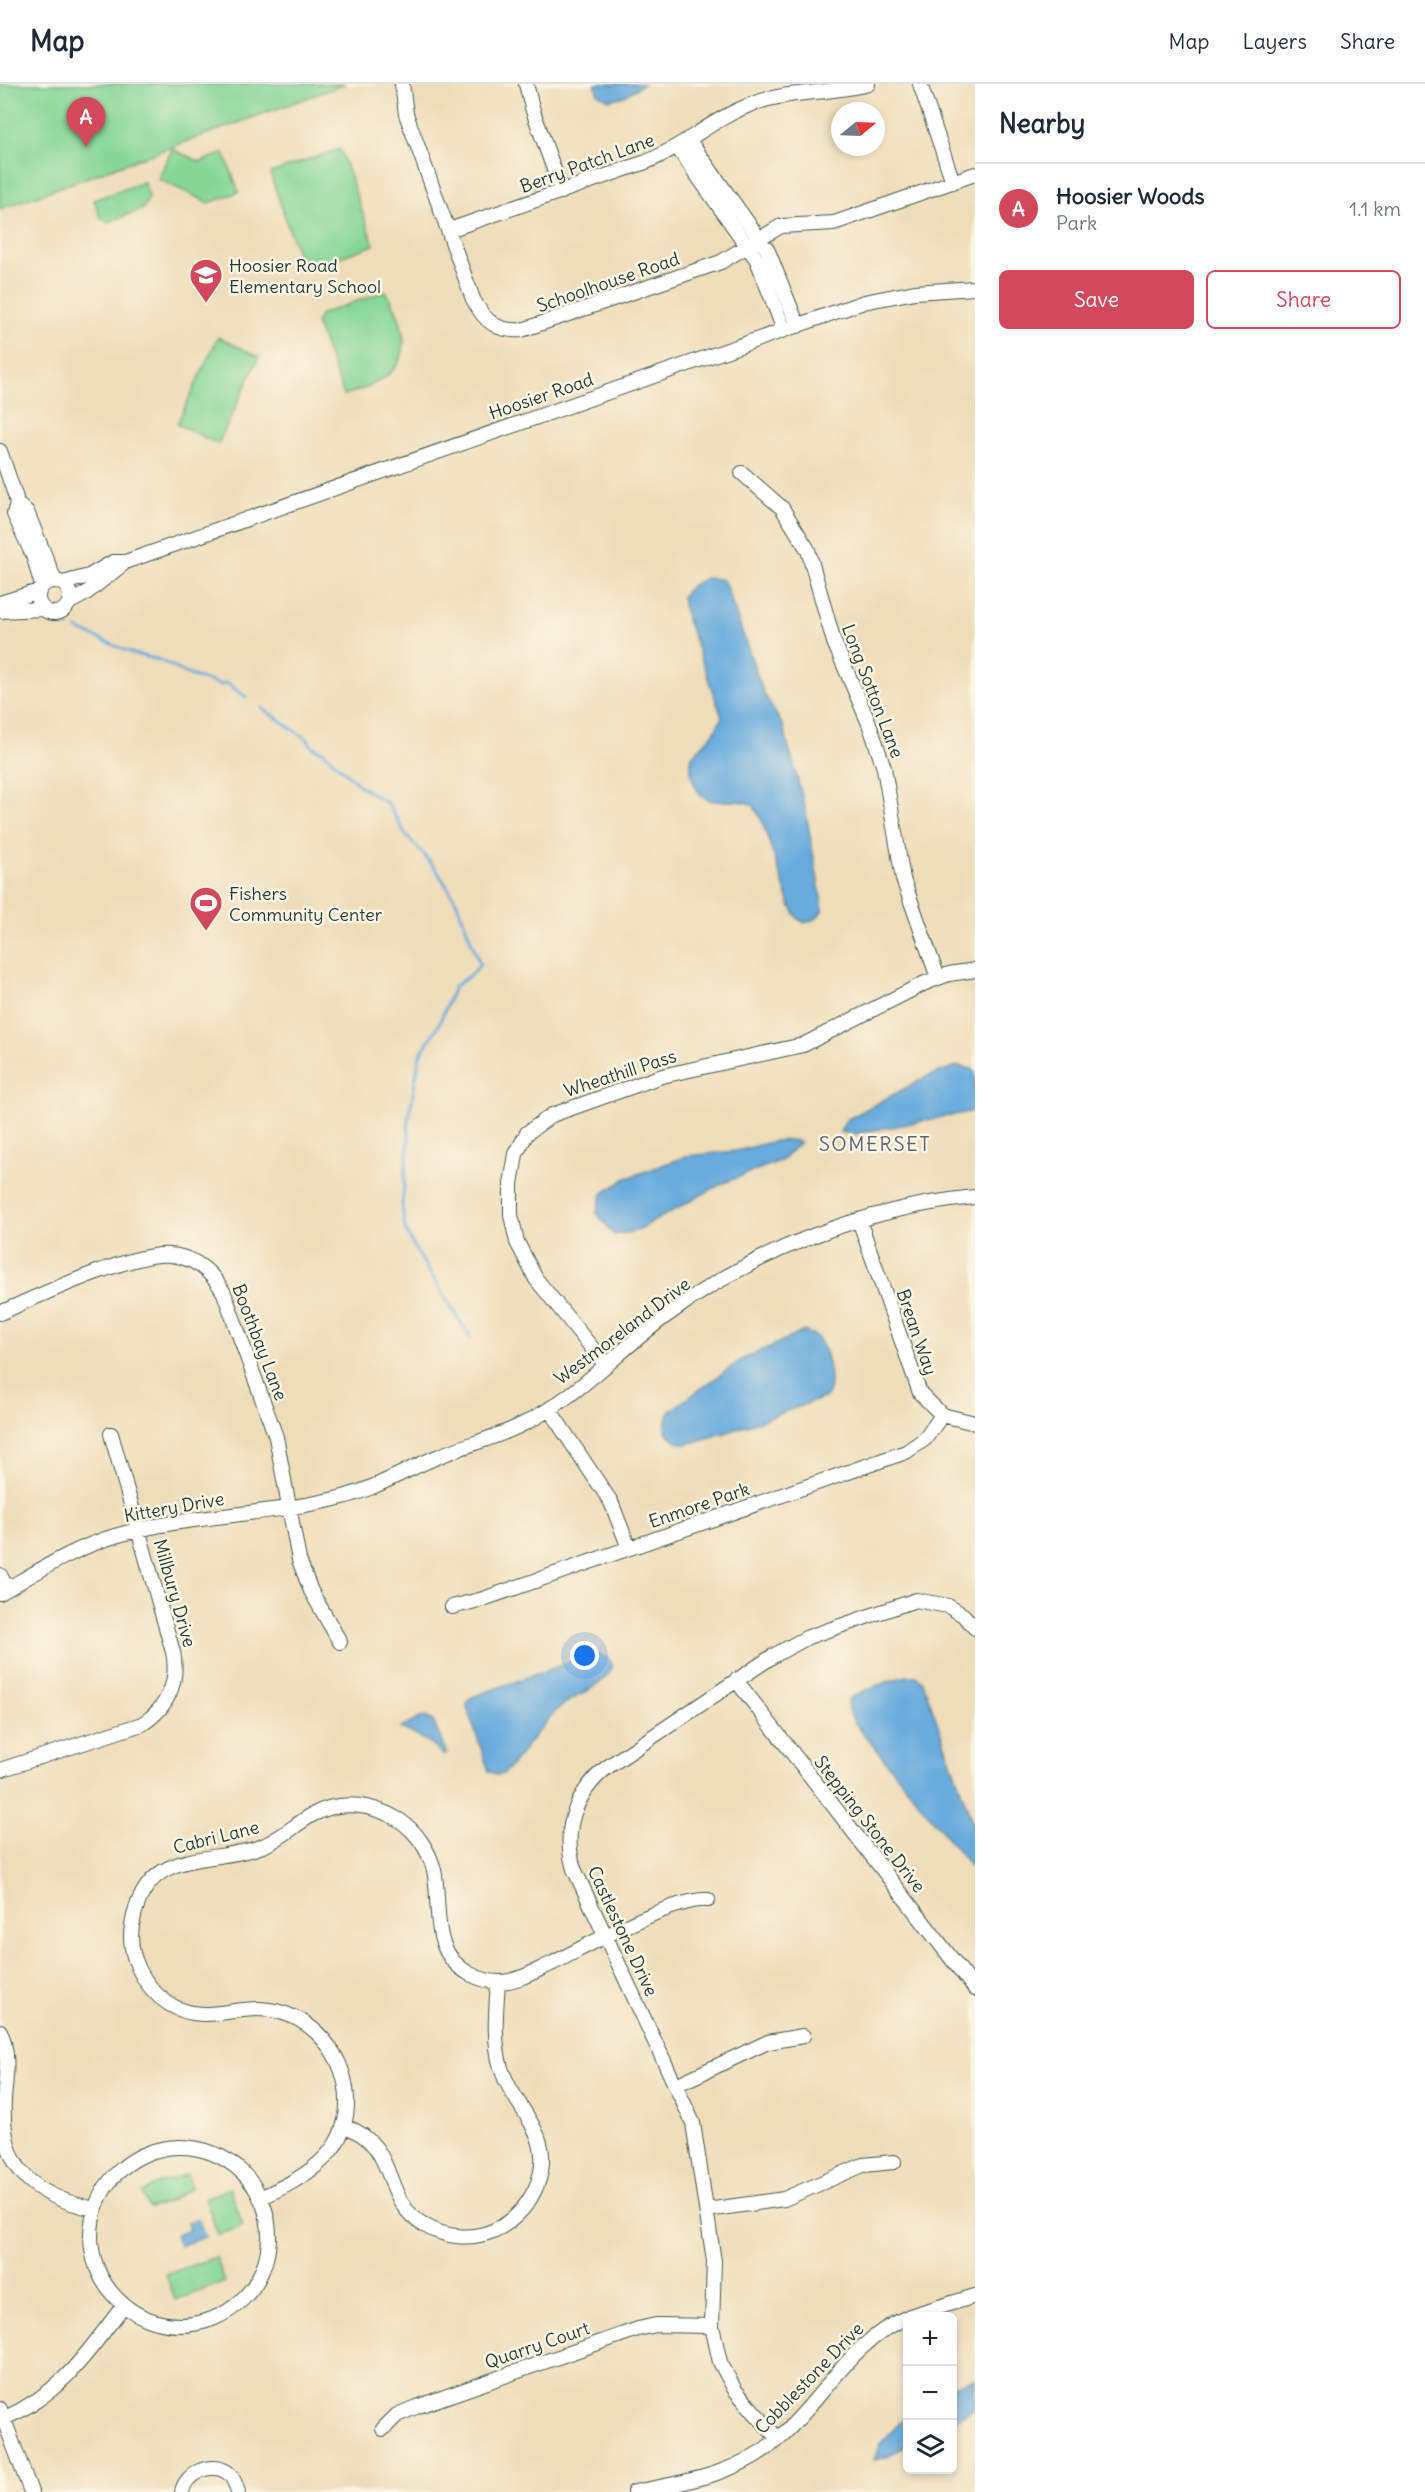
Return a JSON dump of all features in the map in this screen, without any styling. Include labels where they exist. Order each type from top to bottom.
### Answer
[{"type":"street","name":"Schoolhouse Road","points":[[402,84],[406,114],[480,312],[494,326],[514,331],[721,262],[787,224],[834,223],[975,174]]},
{"type":"street","points":[[526,84],[533,111],[562,192]]},
{"type":"street","name":"Berry Patch Lane","points":[[449,230],[646,162],[683,143],[727,114],[757,102],[787,94],[868,84]]},
{"type":"street","points":[[920,84],[953,182]]},
{"type":"street","points":[[683,143],[754,243],[777,268],[791,328]]},
{"type":"street","name":"Hoosier Road","points":[[69,602],[85,594],[125,562],[877,298],[915,292],[975,288]]},
{"type":"street","points":[[0,451],[17,503],[14,514],[34,558],[49,585],[68,589],[69,602],[66,609],[57,614],[42,609],[0,611]]},
{"type":"street","name":"Long Sotton Lane","points":[[742,473],[782,508],[808,550],[834,642],[870,726],[884,768],[903,879],[938,978]]},
{"type":"street","name":"Hoosier Road","points":[[0,603],[49,585],[89,576],[113,562],[125,562]]},
{"type":"street","points":[[42,609],[37,599],[49,585]]},
{"type":"street","name":"Wheathill Pass","points":[[605,1364],[536,1279],[517,1242],[511,1215],[511,1184],[516,1154],[527,1133],[552,1115],[662,1076],[803,1045],[938,978],[975,970]]},
{"type":"street","name":"Westmoreland Drive","points":[[366,1490],[431,1459],[517,1427],[549,1409],[678,1307],[724,1279],[786,1247],[859,1220],[929,1204],[975,1197]]},
{"type":"street","name":"Brean Way","points":[[859,1220],[915,1384],[925,1400],[942,1415]]},
{"type":"street","name":"Boothbay Lane","points":[[0,1313],[73,1283],[150,1256],[178,1256],[198,1263],[219,1284],[228,1304],[276,1437],[295,1547],[304,1576],[340,1642]]},
{"type":"street","points":[[549,1409],[616,1511],[629,1548]]},
{"type":"street","points":[[942,1415],[975,1423]]},
{"type":"street","name":"Enmore Park","points":[[452,1607],[483,1599],[906,1452],[925,1439],[942,1415]]},
{"type":"street","name":"Millbury Drive","points":[[0,1770],[135,1728],[155,1715],[173,1686],[176,1664],[111,1434]]},
{"type":"street","name":"Kittery Drive","points":[[4,1591],[83,1548],[139,1531],[332,1499],[366,1490]]},
{"type":"street","points":[[0,1575],[4,1591]]},
{"type":"street","name":"Castlestone Drive","points":[[778,2439],[731,2384],[715,2348],[712,2326],[714,2261],[695,2132],[676,2085],[605,1938],[571,1859],[570,1830],[576,1805],[587,1787],[606,1768],[796,1642],[916,1600],[948,1606],[963,1615],[975,1628]]},
{"type":"street","name":"Stepping Stone Drive","points":[[736,1680],[975,1989]]},
{"type":"street","name":"Cabri Lane","points":[[260,2198],[291,2184],[319,2165],[333,2147],[345,2126],[347,2095],[344,2073],[331,2047],[314,2030],[293,2018],[269,2010],[246,2010],[214,2016],[191,2013],[168,2003],[149,1986],[137,1965],[131,1933],[139,1902],[159,1875],[177,1863],[193,1858],[231,1854],[262,1846],[312,1815],[331,1808],[351,1805],[376,1809],[402,1822],[425,1848],[435,1877],[439,1931],[450,1955],[465,1971],[498,1982]]},
{"type":"street","points":[[345,2126],[365,2136],[377,2148],[386,2163],[399,2201],[424,2225],[443,2234],[470,2237],[498,2229],[516,2216],[531,2198],[538,2180],[541,2152],[532,2125],[510,2090],[501,2066],[496,2035],[498,1982],[528,1974],[677,1904],[708,1900]]},
{"type":"street","points":[[0,2031],[7,2062],[4,2126],[17,2167],[41,2191],[95,2209]]},
{"type":"street","points":[[676,2085],[768,2042],[803,2036]]},
{"type":"street","points":[[173,2147],[200,2150],[225,2160],[246,2177],[260,2198],[267,2222],[267,2252],[257,2281],[237,2304],[211,2319],[181,2325],[151,2320],[124,2305],[108,2288],[95,2262],[91,2233],[95,2209],[106,2187],[124,2167],[147,2153],[173,2147]]},
{"type":"street","points":[[707,2210],[784,2199],[863,2166],[894,2162]]},
{"type":"street","name":"Cobblestone Drive","points":[[925,2312],[975,2296]]},
{"type":"street","points":[[31,2492],[3,2414],[40,2400],[60,2384],[124,2305]]},
{"type":"street","name":"Cobblestone Drive","points":[[634,2492],[713,2475],[745,2462],[778,2439],[863,2346],[880,2331],[903,2320]]},
{"type":"street","name":"Quarry Court","points":[[383,2429],[397,2415],[416,2407],[638,2329],[657,2325],[712,2326]]},
{"type":"street","points":[[182,2492],[183,2486],[191,2476],[202,2470],[218,2468],[228,2473],[238,2492]]},
{"type":"green space","points":[[0,84],[345,84],[0,209]]},
{"type":"green space","points":[[172,149],[200,162],[224,153],[239,192],[209,203],[158,179]]},
{"type":"green space","points":[[340,149],[374,245],[303,270],[270,173]]},
{"type":"green space","points":[[144,182],[149,197],[143,209],[108,222],[101,219],[94,200]]},
{"type":"green space","points":[[386,291],[402,328],[404,344],[401,358],[394,369],[382,379],[344,395],[316,323],[321,314]]},
{"type":"green space","points":[[218,337],[259,357],[218,444],[177,424]]},
{"type":"green space","points":[[187,2174],[191,2188],[168,2202],[149,2208],[142,2194],[152,2186]]},
{"type":"green space","points":[[230,2188],[243,2226],[218,2235],[205,2198]]},
{"type":"green space","points":[[216,2257],[225,2282],[175,2300],[166,2274]]},
{"type":"water","points":[[595,84],[643,84],[625,96],[609,100],[598,94]]},
{"type":"water","points":[[706,578],[722,579],[726,586],[764,694],[783,726],[805,807],[823,909],[816,919],[805,923],[798,919],[791,907],[762,821],[753,805],[735,801],[711,801],[698,791],[692,777],[692,756],[714,733],[722,717],[684,611],[682,596],[692,585]]},
{"type":"water","points":[[957,1066],[972,1069],[975,1073],[975,1111],[854,1134],[840,1132],[846,1120],[926,1077]]},
{"type":"water","points":[[775,1141],[800,1142],[782,1160],[721,1184],[636,1231],[614,1235],[597,1213],[602,1194],[625,1179],[687,1156],[736,1151]]},
{"type":"water","points":[[804,1331],[817,1337],[824,1350],[830,1375],[829,1391],[826,1397],[725,1433],[686,1444],[677,1442],[667,1433],[665,1425],[670,1411],[741,1360]]},
{"type":"water","points":[[595,1653],[608,1658],[612,1665],[605,1678],[556,1711],[503,1774],[496,1775],[489,1771],[467,1708],[467,1702],[472,1697]]},
{"type":"water","points":[[907,1676],[916,1676],[923,1682],[975,1830],[975,1872],[854,1722],[848,1709],[849,1699],[863,1691]]},
{"type":"water","points":[[424,1716],[433,1721],[447,1754],[443,1755],[429,1742],[401,1728]]},
{"type":"water","points":[[198,2219],[205,2237],[179,2246],[175,2235],[189,2230],[187,2223]]},
{"type":"water","points":[[975,2378],[975,2408],[957,2419],[957,2385]]},
{"type":"water","points":[[903,2419],[903,2447],[887,2457],[874,2460],[880,2444]]},
{"type":"waterway","points":[[42,614],[57,624],[69,627]]},
{"type":"waterway","points":[[77,629],[134,654],[160,660],[187,674],[220,685],[227,683],[246,697]]},
{"type":"waterway","points":[[262,708],[308,740],[312,747],[324,752],[360,786],[388,804],[406,835],[436,869],[456,901],[480,964],[474,972],[454,987],[439,1024],[420,1055],[408,1121],[409,1136],[402,1205],[405,1229],[415,1249],[470,1337]]},
{"type":"place","name":"Hoosier Woods","points":[[86,147]]},
{"type":"place","name":"Hoosier Road Elementary School","points":[[206,304]]},
{"type":"place","name":"Fishers Community Center","points":[[206,932]]},
{"type":"district","name":"SOMERSET","points":[[875,1143]]}]
